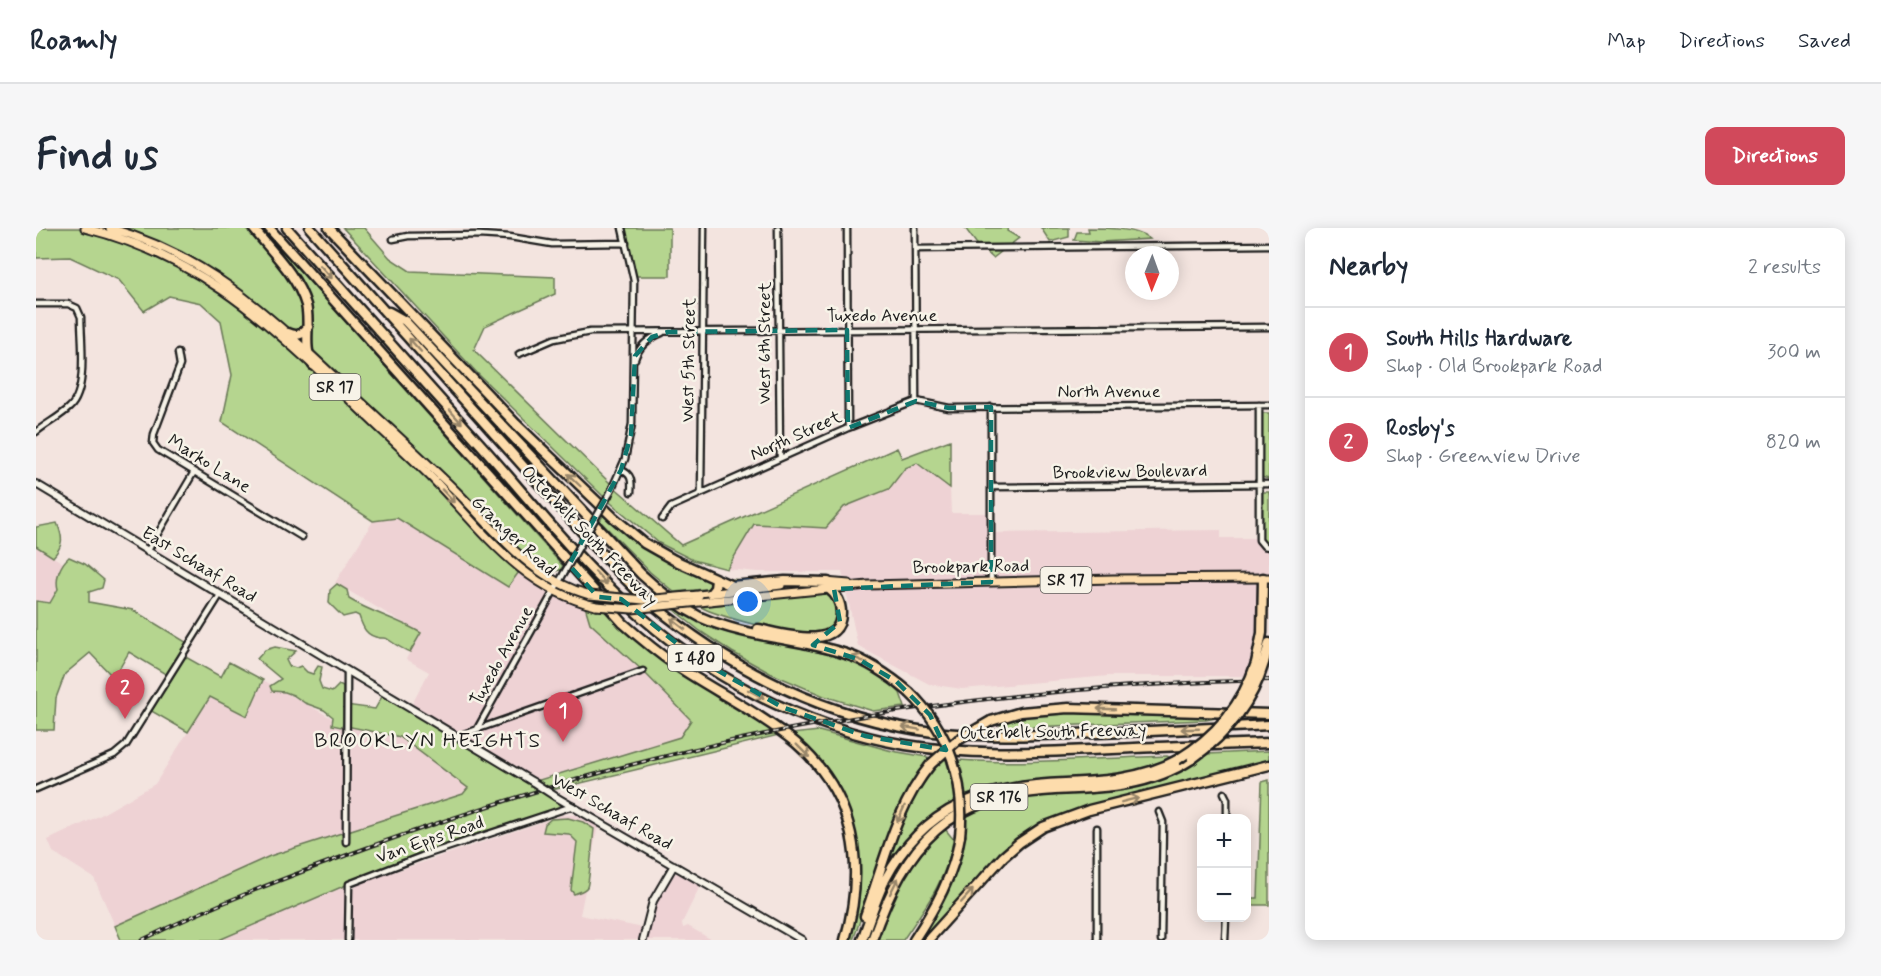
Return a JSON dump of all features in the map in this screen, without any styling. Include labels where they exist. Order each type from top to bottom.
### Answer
[{"type":"highway","points":[[253,228],[299,288],[307,309],[307,351],[313,365]]},
{"type":"highway","points":[[269,228],[623,623],[675,665],[776,728],[797,744],[819,768],[843,809],[853,838],[855,892],[845,940]]},
{"type":"highway","name":"Outerbelt South Freeway","points":[[287,228],[614,592],[678,646],[713,670],[750,691],[797,714],[842,729],[895,743],[938,749],[1019,753],[1269,742]]},
{"type":"highway","name":"Outerbelt South Freeway","points":[[310,228],[601,553],[637,590],[702,643],[776,685],[835,709],[878,721],[931,731],[975,735],[1041,735],[1269,725]]},
{"type":"highway","points":[[329,228],[516,424],[613,517],[652,549],[716,580],[735,586],[784,581],[829,585],[838,597],[840,622],[834,630],[824,636],[805,638],[759,629],[740,630]]},
{"type":"highway","points":[[380,306],[405,321],[627,559],[674,602],[701,617],[740,630],[846,654],[885,673],[909,692],[930,715],[945,740],[952,758],[960,792],[960,836],[955,860],[945,885],[914,940]]},
{"type":"highway","points":[[288,333],[297,336],[308,327]]},
{"type":"highway","name":"SR 176","points":[[872,940],[886,901],[902,870],[934,832],[956,816],[980,804],[1014,794],[1128,785],[1172,771],[1218,739],[1241,712],[1255,688],[1260,663],[1266,578]]},
{"type":"highway","points":[[710,597],[716,580]]},
{"type":"highway","name":"SR 176","points":[[859,940],[885,881],[900,857],[922,831],[955,807],[996,790],[1030,784],[1117,779],[1160,768],[1177,760],[1204,742],[1226,720],[1246,689],[1269,643]]},
{"type":"highway","points":[[859,940],[898,820],[912,790],[931,764],[958,740],[992,721],[1021,712],[1068,708],[1269,714]]},
{"type":"highway","points":[[928,940],[1003,857],[1043,827],[1089,810],[1269,765]]},
{"type":"main road","name":"Granger Road","points":[[85,228],[148,249],[215,284],[260,317],[415,462],[494,544],[528,575],[554,592],[572,600],[596,606],[632,609],[710,597],[829,585],[855,585]]},
{"type":"main road","name":"Granger Road","points":[[110,228],[159,246],[204,269],[252,302],[448,483],[523,559],[557,584],[590,595],[644,600],[699,595],[710,597]]},
{"type":"main road","name":"Brookpark Road","points":[[855,585],[1155,578],[1266,578]]},
{"type":"street","points":[[478,228],[478,236]]},
{"type":"street","points":[[519,354],[554,339],[577,333],[634,332],[634,281],[622,228]]},
{"type":"street","name":"West 5th Street","points":[[701,493],[704,228]]},
{"type":"street","name":"West 6th Street","points":[[778,228],[780,457]]},
{"type":"street","points":[[847,228],[848,428]]},
{"type":"street","points":[[915,228],[916,401]]},
{"type":"street","points":[[393,239],[408,236],[478,236],[510,237],[552,244],[626,243]]},
{"type":"street","points":[[915,249],[1269,245]]},
{"type":"street","points":[[36,304],[68,304],[77,308],[81,317],[81,378],[80,392],[72,406],[36,432]]},
{"type":"street","name":"Tuxedo Avenue","points":[[477,729],[621,470],[632,424],[634,332],[1269,327]]},
{"type":"street","points":[[633,365],[635,356],[646,342],[652,337],[668,332]]},
{"type":"street","name":"Marko Lane","points":[[178,353],[180,365],[153,439],[158,450],[302,537]]},
{"type":"street","name":"North Street","points":[[662,519],[670,507],[780,457],[916,401]]},
{"type":"street","name":"North Avenue","points":[[916,401],[949,408],[1269,405]]},
{"type":"street","points":[[1259,405],[1258,540],[1264,546],[1269,547]]},
{"type":"street","points":[[991,406],[992,582]]},
{"type":"street","points":[[621,470],[631,477],[631,492]]},
{"type":"street","points":[[147,552],[194,472]]},
{"type":"street","name":"East Schaaf Road","points":[[36,484],[346,670]]},
{"type":"street","name":"Brookview Boulevard","points":[[991,487],[1269,484]]},
{"type":"street","points":[[36,789],[114,755],[126,745],[220,595]]},
{"type":"street","points":[[346,670],[346,842]]},
{"type":"street","name":"West Schaaf Road","points":[[346,670],[459,736],[556,797],[802,940]]},
{"type":"street","points":[[459,736],[643,671]]},
{"type":"street","points":[[1224,793],[1227,799],[1227,814]]},
{"type":"street","name":"Van Epps Road","points":[[348,940],[349,884],[422,856],[573,806]]},
{"type":"street","points":[[1159,812],[1163,822],[1161,940]]},
{"type":"street","points":[[1096,940],[1097,828]]},
{"type":"street","points":[[642,940],[654,901],[674,865]]},
{"type":"street","points":[[1225,940],[1226,922]]},
{"type":"highlighted area","points":[[847,330],[848,428],[916,401],[949,408],[991,407],[991,582],[834,589],[840,622],[813,645],[858,659],[896,681],[930,715],[946,750],[865,736],[782,707],[694,657],[621,599],[598,597],[569,565],[621,470],[631,435],[635,356],[652,337],[668,332]]},
{"type":"shaded area","points":[[917,463],[950,488],[951,513],[991,513],[992,533],[1221,530],[1221,538],[1258,538],[1269,547],[1269,578],[1261,578],[1260,622],[1255,654],[1246,676],[1109,676],[962,689],[929,684],[858,646],[842,572],[758,572],[727,569],[754,524],[826,528],[844,507],[889,489],[905,468]]},
{"type":"shaded area","points":[[397,518],[507,587],[521,569],[584,603],[643,671],[691,720],[680,737],[533,782],[410,708],[429,672],[406,659],[421,633],[335,583],[373,521]]},
{"type":"shaded area","points":[[36,546],[71,568],[50,603],[36,601]]},
{"type":"shaded area","points":[[263,680],[346,726],[400,737],[468,788],[463,794],[270,856],[115,926],[94,878],[53,852],[48,840],[99,816],[155,784],[210,697],[247,716]]},
{"type":"shaded area","points":[[563,815],[575,815],[598,826],[580,915],[648,929],[662,891],[672,875],[678,873],[700,886],[682,923],[683,928],[688,926],[712,940],[351,940],[350,899],[358,884]]},
{"type":"shaded area","points":[[349,884],[348,940],[219,940],[341,888]]},
{"type":"green space","points":[[36,228],[85,228],[130,242],[215,284],[313,365],[521,569],[508,587],[397,518],[373,521],[222,422],[232,375],[221,321],[201,303],[169,296],[144,311],[119,280],[70,257],[36,258]]},
{"type":"green space","points":[[110,228],[253,228],[292,276],[308,324],[293,335],[204,269]]},
{"type":"green space","points":[[257,228],[262,228],[563,566],[560,570],[550,572],[526,556],[472,501],[311,348],[311,311]]},
{"type":"green space","points":[[343,228],[364,228],[390,258],[410,271],[555,277],[555,294],[485,326],[474,350],[613,486],[681,545],[897,448],[902,458],[950,440],[950,488],[917,463],[905,468],[889,489],[844,507],[826,528],[754,524],[727,569],[693,560],[659,543],[606,499],[479,375]]},
{"type":"green space","points":[[622,228],[670,228],[670,276],[636,276]]},
{"type":"green space","points":[[965,228],[1008,228],[1007,231],[1019,238],[993,258],[976,243]]},
{"type":"green space","points":[[1041,228],[1069,228],[1069,237],[1050,242]]},
{"type":"green space","points":[[1088,228],[1130,231],[1150,239],[1101,242],[1074,240],[1077,232],[1089,232]]},
{"type":"green space","points":[[1262,413],[1269,413],[1269,479],[1261,477]]},
{"type":"green space","points":[[1261,492],[1269,492],[1269,545],[1264,544],[1260,538]]},
{"type":"green space","points":[[604,514],[641,546],[676,566],[715,577],[763,581],[764,583],[674,592],[650,572],[600,521]]},
{"type":"green space","points":[[57,523],[61,541],[53,557],[36,546],[36,527]]},
{"type":"green space","points":[[69,557],[85,564],[104,580],[102,588],[89,592],[89,602],[133,610],[189,644],[182,655],[221,677],[229,662],[263,680],[247,716],[210,697],[188,732],[148,709],[169,676],[129,652],[114,678],[90,653],[65,674],[56,698],[54,730],[36,730],[36,601],[50,603],[58,589],[59,572]]},
{"type":"green space","points":[[337,584],[347,590],[349,599],[421,633],[410,652],[387,638],[375,637],[368,633],[359,616],[355,614],[343,617],[329,603],[330,590]]},
{"type":"green space","points":[[823,593],[836,604],[837,618],[828,630],[812,635],[755,625],[701,607]]},
{"type":"green space","points":[[584,603],[603,608],[644,641],[783,734],[548,791],[573,806],[353,882],[219,940],[121,940],[115,926],[270,856],[463,794],[468,788],[400,737],[346,726],[346,705],[375,709],[384,693],[533,782],[680,737],[691,720],[643,671],[590,623]]},
{"type":"green space","points":[[681,609],[736,633],[835,656],[860,665],[887,680],[900,693],[905,707],[873,711],[824,696],[770,673],[700,631],[674,610]]},
{"type":"green space","points":[[275,647],[296,651],[286,660],[289,666],[296,668],[301,666],[313,674],[318,666],[322,667],[319,681],[322,689],[332,692],[339,685],[343,687],[343,724],[341,727],[332,725],[333,717],[324,710],[285,692],[272,691],[270,686],[281,679],[257,659],[265,650]]},
{"type":"green space","points":[[1075,712],[1214,716],[1216,718],[1000,728],[1001,723],[1031,715]]},
{"type":"green space","points":[[819,731],[892,751],[933,758],[900,804],[853,940],[850,940],[860,881],[858,842],[854,823],[837,787],[791,734]]},
{"type":"green space","points":[[1269,751],[1269,763],[1062,815],[1029,832],[1002,854],[925,940],[918,940],[952,881],[962,850],[967,814],[990,804],[1013,799],[1127,789],[1159,781],[1184,770],[1208,754]]},
{"type":"green space","points":[[1167,756],[1171,758],[1148,768],[1123,774],[1023,781],[987,789],[966,797],[959,760],[1037,761]]},
{"type":"green space","points":[[945,757],[954,785],[956,801],[940,812],[887,873],[883,871],[914,797]]},
{"type":"green space","points":[[1269,780],[1269,905],[1251,905],[1251,898],[1258,898],[1262,782]]},
{"type":"green space","points":[[568,818],[583,822],[594,829],[587,887],[574,894],[571,890],[577,842],[569,834],[543,832],[545,824],[551,819]]},
{"type":"green space","points":[[945,829],[954,840],[940,881],[927,904],[903,940],[877,940],[903,880],[921,854]]},
{"type":"railway","points":[[142,940],[254,890],[430,826],[553,786],[695,749],[857,717],[1021,695],[1186,683],[1269,680]]},
{"type":"place","name":"Rosby's","points":[[125,719]]},
{"type":"place","name":"South Hills Hardware","points":[[563,742]]},
{"type":"district","name":"BROOKLYN HEIGHTS","points":[[428,741]]}]
